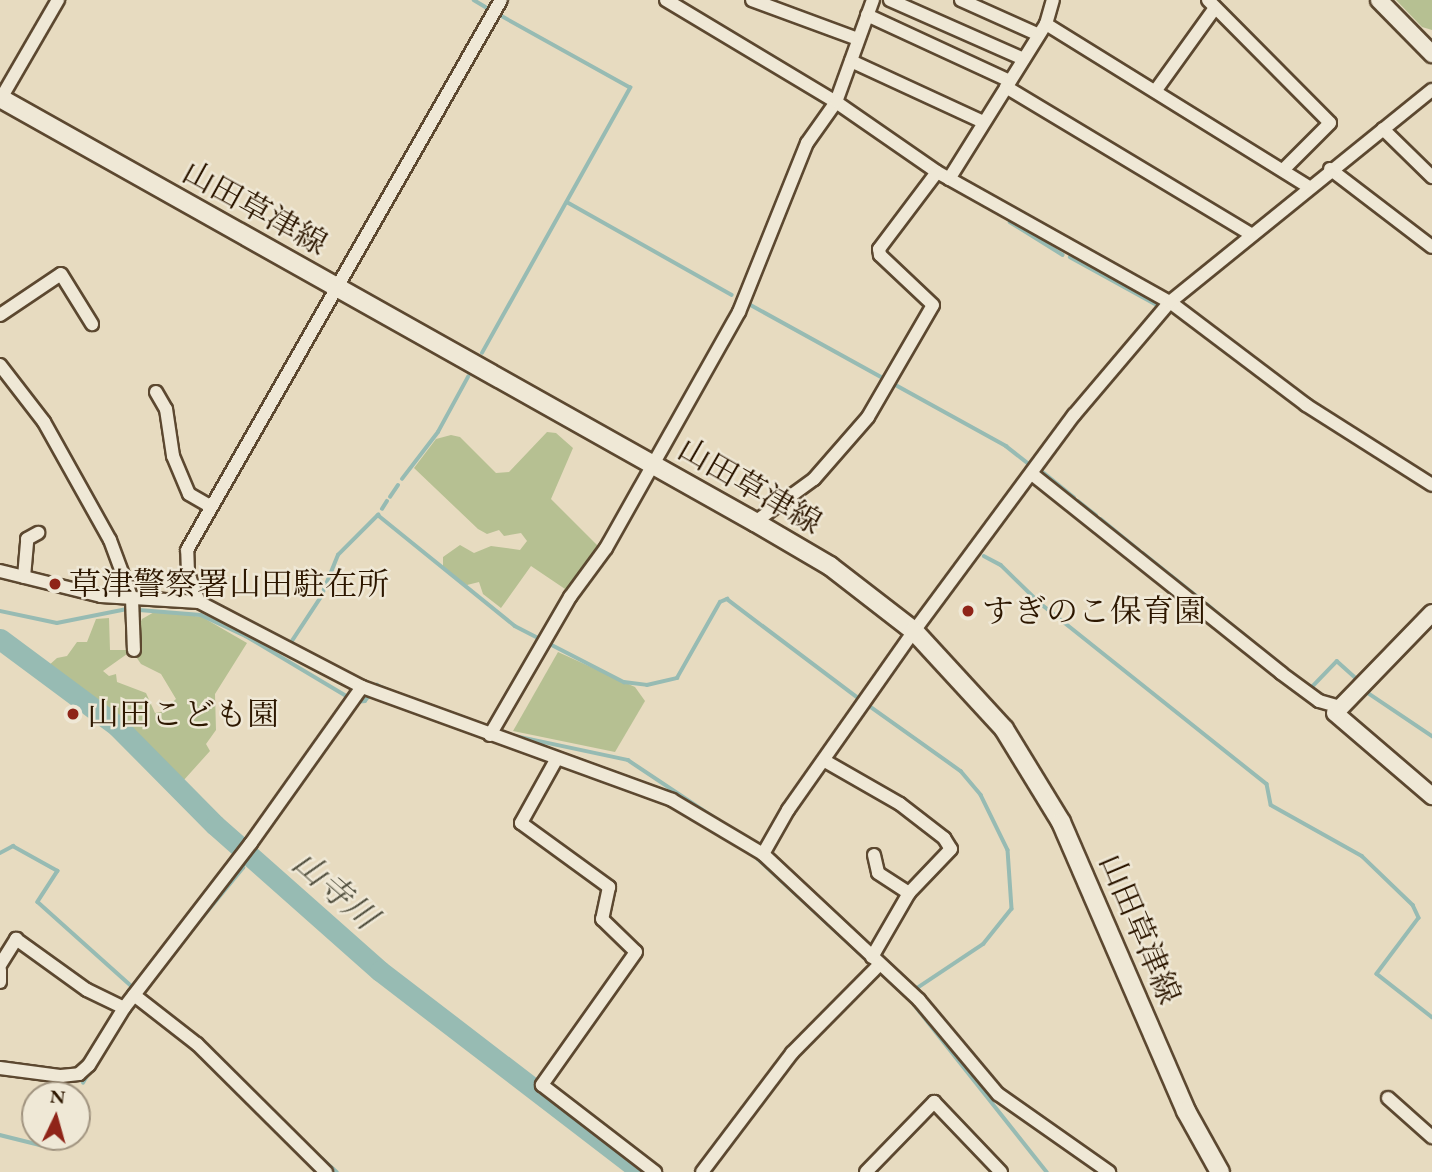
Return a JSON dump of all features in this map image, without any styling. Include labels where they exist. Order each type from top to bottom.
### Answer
[{"type":"main road","name":"山田草津線","points":[[0,99],[755,522],[830,566],[914,631],[1004,729],[1061,822],[1186,1111],[1220,1172]]},
{"type":"street","points":[[0,99],[58,0]]},
{"type":"street","points":[[199,601],[188,573],[187,550],[501,0]]},
{"type":"street","points":[[752,0],[858,39]]},
{"type":"street","points":[[490,735],[653,464],[739,312],[807,143],[836,102],[873,0]]},
{"type":"street","points":[[890,0],[1024,59]]},
{"type":"street","points":[[961,0],[1043,29],[1156,90],[1309,187]]},
{"type":"street","points":[[949,178],[1043,29],[1054,0]]},
{"type":"street","points":[[1378,0],[1432,54]]},
{"type":"street","points":[[674,2],[836,102],[937,172],[1170,303],[1306,405],[1432,485]]},
{"type":"street","points":[[1156,90],[1212,4],[1330,123],[1284,169]]},
{"type":"street","points":[[867,15],[1008,84],[1252,234]]},
{"type":"street","points":[[850,61],[983,122]]},
{"type":"street","points":[[763,854],[914,631],[1073,415],[1170,303],[1330,169],[1432,90]]},
{"type":"street","points":[[1383,129],[1432,177]]},
{"type":"street","points":[[1330,169],[1432,247]]},
{"type":"street","points":[[755,522],[814,479],[868,417],[933,305],[880,255],[880,249],[937,172]]},
{"type":"street","points":[[0,315],[61,274],[92,324]]},
{"type":"street","points":[[0,365],[44,422],[88,494],[132,599],[134,650]]},
{"type":"street","points":[[156,392],[166,409],[173,456],[189,494],[210,506]]},
{"type":"street","points":[[1032,474],[1281,673],[1319,701],[1340,707]]},
{"type":"street","points":[[24,577],[27,540],[38,533]]},
{"type":"street","points":[[0,571],[132,599],[199,601],[362,687],[556,760],[672,800],[763,854],[919,1000],[998,1094],[1109,1172]]},
{"type":"street","points":[[1432,613],[1335,713],[1432,796]]},
{"type":"street","points":[[0,1068],[79,1073],[89,1065],[124,1008],[251,843],[362,687]]},
{"type":"street","points":[[556,760],[521,823],[609,887],[602,919],[636,952],[542,1085],[654,1172]]},
{"type":"street","points":[[702,1172],[792,1053],[876,960],[909,893],[951,849],[883,792],[825,761]]},
{"type":"street","points":[[874,855],[878,873],[909,893]]},
{"type":"street","points":[[0,982],[0,967],[16,939],[87,990],[124,1008]]},
{"type":"street","points":[[134,995],[197,1044],[327,1172]]},
{"type":"street","points":[[1388,1098],[1432,1138]]},
{"type":"street","points":[[866,1172],[934,1102],[1001,1172]]},
{"type":"green space","points":[[1396,0],[1432,0],[1432,30],[1422,27]]},
{"type":"green space","points":[[547,432],[556,433],[573,448],[551,499],[600,548],[568,591],[531,566],[501,608],[483,594],[479,582],[467,585],[443,566],[443,557],[460,545],[474,553],[491,546],[520,550],[527,541],[521,533],[504,536],[499,530],[487,534],[478,529],[414,468],[436,439],[451,435],[460,437],[496,473],[509,472]]},
{"type":"green space","points":[[156,611],[202,617],[247,643],[215,694],[216,730],[206,744],[210,751],[183,781],[170,777],[149,756],[148,746],[133,740],[104,712],[101,700],[82,697],[47,667],[57,658],[67,656],[77,642],[87,642],[96,619],[109,618],[110,650],[126,650],[127,654],[103,671],[109,676],[116,674],[117,682],[146,693],[155,713],[161,712],[176,699],[161,674],[141,664],[130,648],[142,619]]},
{"type":"green space","points":[[558,652],[635,687],[645,701],[615,752],[513,731]]},
{"type":"waterway","points":[[474,0],[489,9]]},
{"type":"waterway","points":[[482,353],[630,88],[497,14]]},
{"type":"waterway","points":[[804,90],[820,100]]},
{"type":"waterway","points":[[567,202],[732,295]]},
{"type":"waterway","points":[[1010,222],[1063,255]]},
{"type":"waterway","points":[[1070,257],[1157,305]]},
{"type":"waterway","points":[[749,304],[1006,446],[1030,465]]},
{"type":"waterway","points":[[402,479],[438,432],[468,377]]},
{"type":"waterway","points":[[1043,472],[1074,497]]},
{"type":"waterway","points":[[390,497],[398,485]]},
{"type":"waterway","points":[[382,509],[387,501]]},
{"type":"waterway","points":[[1078,501],[1096,515]]},
{"type":"waterway","points":[[290,644],[321,597],[338,555],[378,515],[515,626],[624,682],[647,685],[677,678],[720,602],[727,599],[861,700]]},
{"type":"waterway","points":[[1101,519],[1139,550]]},
{"type":"waterway","points":[[1143,553],[1203,601]]},
{"type":"waterway","points":[[984,556],[1001,565],[1040,603],[1267,784],[1271,805],[1362,856],[1413,905],[1419,918],[1377,974],[1432,1017]]},
{"type":"waterway","points":[[1207,604],[1236,628]]},
{"type":"waterway","points":[[0,611],[57,623],[127,609],[201,615],[246,636],[350,698]]},
{"type":"waterway","points":[[1240,631],[1295,676]]},
{"type":"waterway","name":"山寺川","points":[[0,639],[117,726],[215,825],[380,971],[642,1172]]},
{"type":"waterway","points":[[1311,688],[1337,661],[1358,680]]},
{"type":"waterway","points":[[356,702],[365,701],[377,685],[391,691]]},
{"type":"waterway","points":[[1365,691],[1432,736]]},
{"type":"waterway","points":[[868,705],[961,771],[981,795],[1008,850],[1012,909],[984,944],[912,992]]},
{"type":"waterway","points":[[506,734],[628,760],[754,844]]},
{"type":"waterway","points":[[0,853],[13,846],[58,871],[38,902],[136,990]]},
{"type":"waterway","points":[[756,857],[867,960],[869,956]]},
{"type":"waterway","points":[[174,952],[243,868],[243,862]]},
{"type":"waterway","points":[[129,1010],[150,983]]},
{"type":"waterway","points":[[909,998],[1047,1172]]},
{"type":"waterway","points":[[84,1081],[91,1069]]},
{"type":"waterway","points":[[0,1135],[21,1140]]},
{"type":"waterway","points":[[305,1143],[337,1172]]},
{"type":"place","name":"草津警察署山田駐在所","points":[[55,584]]},
{"type":"place","name":"すぎのこ保育園","points":[[968,611]]},
{"type":"place","name":"山田こども園","points":[[73,714]]}]
